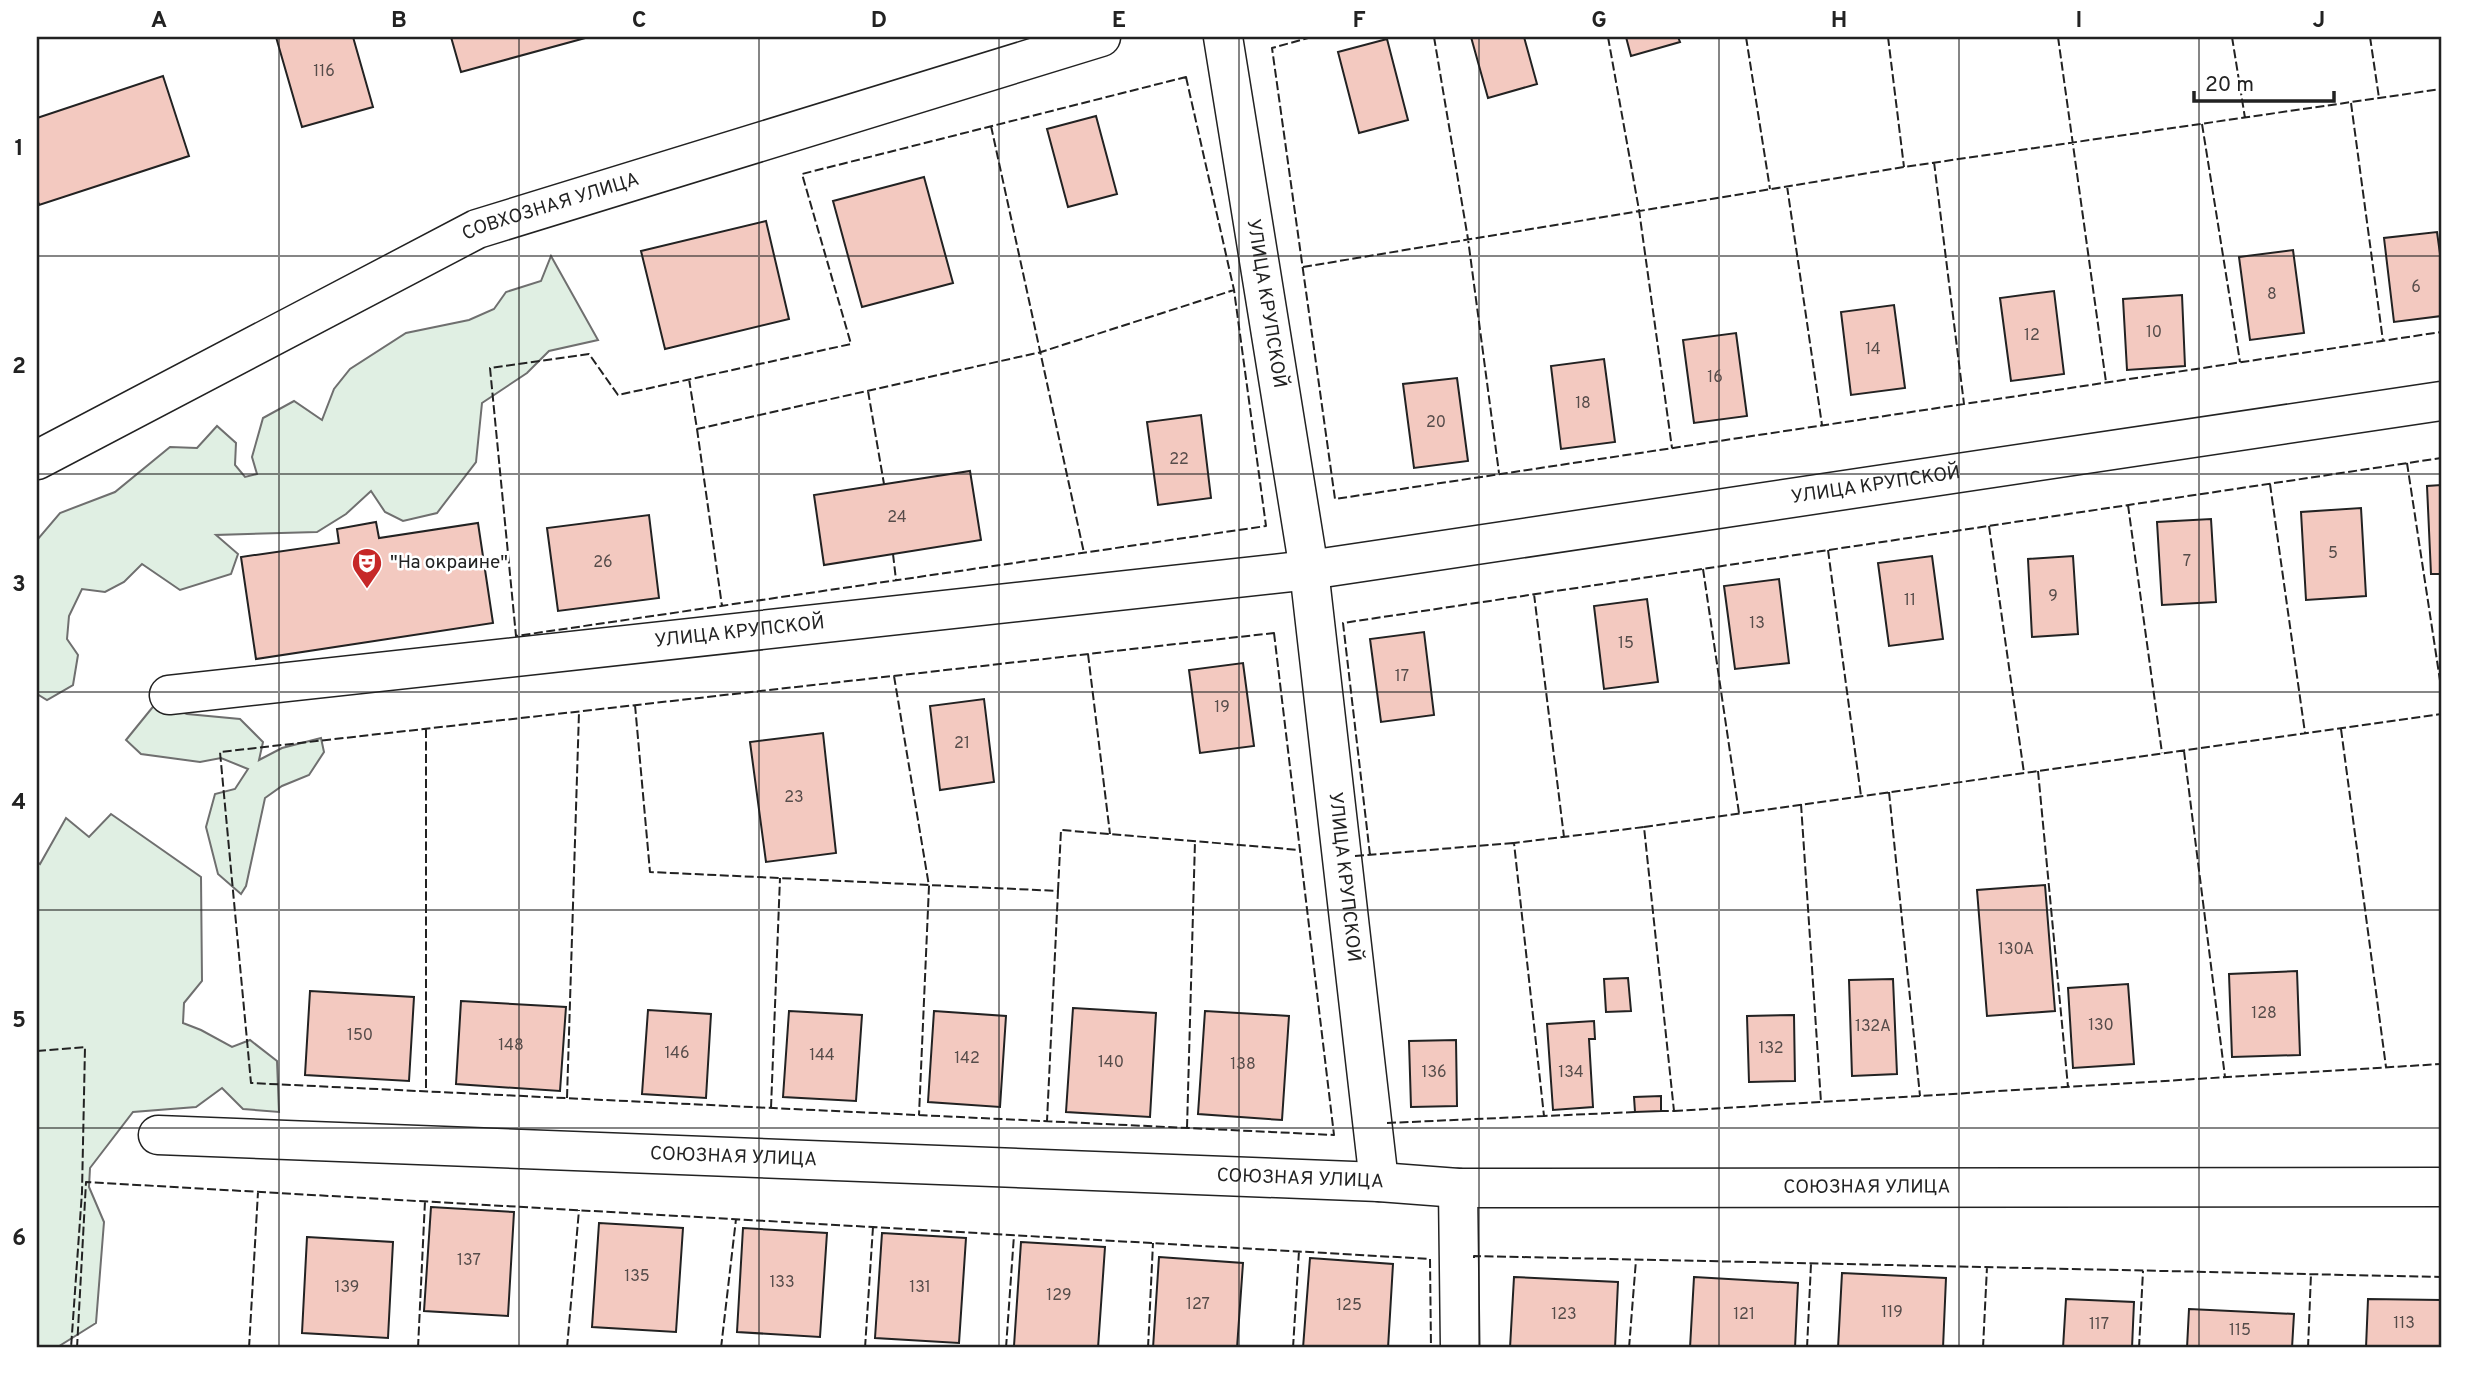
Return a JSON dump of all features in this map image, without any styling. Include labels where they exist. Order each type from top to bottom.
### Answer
[{"type":"street","name":"СОВХОЗНАЯ УЛИЦА","points":[[37,460],[477,229],[1101,37]]},
{"type":"street","name":"УЛИЦА КРУПСКОЙ","points":[[1223,37],[1309,570],[1379,1182]]},
{"type":"street","name":"УЛИЦА КРУПСКОЙ","points":[[169,695],[1309,570],[2441,401]]},
{"type":"street","name":"СОЮЗНАЯ УЛИЦА","points":[[158,1135],[1379,1182],[1458,1188],[2441,1187]]},
{"type":"street","points":[[1458,1188],[1460,1348]]},
{"type":"green space","points":[[551,256],[598,340],[549,351],[527,373],[482,403],[476,462],[437,513],[403,521],[385,512],[371,491],[346,514],[317,532],[216,535],[238,554],[231,574],[180,590],[142,564],[124,582],[105,592],[82,589],[69,616],[67,639],[78,655],[73,685],[47,700],[37,694],[37,540],[60,513],[115,492],[170,447],[197,448],[217,426],[236,443],[235,465],[245,477],[257,474],[252,457],[263,418],[294,401],[322,420],[334,389],[350,369],[406,333],[469,320],[494,309],[506,292],[541,281]]},
{"type":"green space","points":[[156,703],[187,714],[240,719],[263,742],[259,760],[282,748],[321,738],[324,752],[309,775],[282,786],[265,798],[246,886],[241,894],[218,874],[206,827],[215,794],[235,789],[248,769],[221,758],[200,762],[141,754],[126,740]]},
{"type":"green space","points":[[111,814],[201,877],[202,981],[184,1003],[183,1023],[232,1047],[250,1040],[277,1061],[279,1112],[243,1109],[222,1088],[196,1107],[133,1112],[90,1168],[89,1187],[104,1222],[96,1323],[56,1348],[37,1348],[37,862],[40,864],[66,818],[89,837]]},
{"type":"building","points":[[276,37],[353,37],[373,107],[302,127]]},
{"type":"building","points":[[451,37],[589,37],[461,72]]},
{"type":"building","points":[[1471,37],[1524,37],[1537,84],[1488,98]]},
{"type":"building","points":[[1626,37],[1678,37],[1680,42],[1631,56]]},
{"type":"building","points":[[1387,39],[1408,120],[1359,133],[1338,52]]},
{"type":"building","points":[[163,76],[189,156],[39,205],[37,118]]},
{"type":"building","points":[[1096,116],[1117,194],[1068,207],[1047,129]]},
{"type":"building","points":[[924,177],[953,283],[862,307],[833,201]]},
{"type":"building","points":[[766,221],[789,319],[665,349],[641,251]]},
{"type":"building","points":[[2437,232],[2441,261],[2441,316],[2394,322],[2384,238]]},
{"type":"building","points":[[2293,250],[2304,333],[2250,340],[2239,257]]},
{"type":"building","points":[[2054,291],[2064,374],[2011,381],[2000,298]]},
{"type":"building","points":[[2182,295],[2185,366],[2127,370],[2123,299]]},
{"type":"building","points":[[1894,305],[1905,388],[1851,395],[1841,312]]},
{"type":"building","points":[[1736,333],[1747,416],[1694,423],[1683,340]]},
{"type":"building","points":[[1604,359],[1615,442],[1561,449],[1551,366]]},
{"type":"building","points":[[1457,378],[1468,461],[1414,468],[1403,384]]},
{"type":"building","points":[[1201,415],[1211,498],[1158,505],[1147,422]]},
{"type":"building","points":[[970,471],[981,540],[824,565],[814,495]]},
{"type":"building","points":[[2441,485],[2441,574],[2431,574],[2427,486]]},
{"type":"building","points":[[2361,508],[2366,596],[2306,600],[2301,512]]},
{"type":"building","points":[[649,515],[659,598],[558,611],[547,528]]},
{"type":"building","points":[[2211,519],[2216,602],[2162,605],[2157,522]]},
{"type":"building","name":"\"На окраине\"","points":[[376,522],[379,538],[478,523],[493,623],[256,659],[241,557],[339,543],[337,529]]},
{"type":"building","points":[[1932,556],[1943,639],[1889,646],[1878,563]]},
{"type":"building","points":[[2073,556],[2078,634],[2032,637],[2028,559]]},
{"type":"building","points":[[1779,579],[1789,663],[1735,669],[1724,586]]},
{"type":"building","points":[[1647,599],[1658,682],[1604,689],[1594,606]]},
{"type":"building","points":[[1424,632],[1434,715],[1381,722],[1370,639]]},
{"type":"building","points":[[1243,663],[1254,746],[1200,753],[1189,670]]},
{"type":"building","points":[[984,699],[994,782],[940,790],[930,706]]},
{"type":"building","points":[[823,733],[836,853],[766,862],[750,742]]},
{"type":"building","points":[[2045,885],[2055,1011],[1987,1016],[1977,890]]},
{"type":"building","points":[[2297,971],[2300,1055],[2232,1057],[2229,974]]},
{"type":"building","points":[[1628,978],[1631,1011],[1606,1012],[1604,979]]},
{"type":"building","points":[[1893,979],[1897,1074],[1852,1076],[1849,980]]},
{"type":"building","points":[[2128,984],[2134,1064],[2073,1068],[2068,988]]},
{"type":"building","points":[[310,991],[414,997],[409,1081],[305,1075]]},
{"type":"building","points":[[461,1001],[566,1007],[560,1091],[456,1084]]},
{"type":"building","points":[[1073,1008],[1156,1013],[1150,1117],[1066,1112]]},
{"type":"building","points":[[648,1010],[711,1014],[706,1098],[642,1094]]},
{"type":"building","points":[[789,1011],[862,1015],[856,1101],[783,1097]]},
{"type":"building","points":[[934,1011],[1006,1016],[1000,1107],[928,1102]]},
{"type":"building","points":[[1205,1011],[1289,1016],[1282,1120],[1198,1114]]},
{"type":"building","points":[[1794,1015],[1795,1081],[1749,1082],[1747,1016]]},
{"type":"building","points":[[1594,1021],[1595,1039],[1589,1039],[1593,1107],[1553,1110],[1547,1024]]},
{"type":"building","points":[[1456,1040],[1457,1106],[1411,1107],[1409,1041]]},
{"type":"building","points":[[1661,1096],[1661,1111],[1635,1112],[1634,1097]]},
{"type":"building","points":[[431,1207],[514,1212],[508,1316],[424,1311]]},
{"type":"building","points":[[599,1223],[683,1228],[676,1332],[592,1327]]},
{"type":"building","points":[[743,1228],[827,1233],[820,1337],[737,1332]]},
{"type":"building","points":[[882,1233],[966,1238],[959,1343],[875,1338]]},
{"type":"building","points":[[307,1237],[393,1242],[388,1338],[302,1333]]},
{"type":"building","points":[[1021,1242],[1105,1247],[1098,1348],[1014,1346]]},
{"type":"building","points":[[1159,1257],[1243,1263],[1237,1348],[1153,1348]]},
{"type":"building","points":[[1310,1258],[1393,1264],[1388,1348],[1303,1348]]},
{"type":"building","points":[[1842,1273],[1946,1278],[1943,1348],[1838,1348]]},
{"type":"building","points":[[1514,1277],[1618,1282],[1615,1348],[1510,1348]]},
{"type":"building","points":[[1694,1277],[1798,1283],[1795,1348],[1690,1348]]},
{"type":"building","points":[[2066,1299],[2134,1302],[2132,1348],[2063,1348]]},
{"type":"building","points":[[2368,1299],[2441,1300],[2441,1348],[2366,1348]]},
{"type":"building","points":[[2189,1309],[2294,1314],[2292,1348],[2187,1348]]},
{"type":"fence","points":[[1312,37],[1272,48],[1335,499],[2441,332]]},
{"type":"fence","points":[[1434,37],[1468,239],[1499,473]]},
{"type":"fence","points":[[1608,37],[1639,210],[1672,448]]},
{"type":"fence","points":[[1746,37],[1770,189]]},
{"type":"fence","points":[[1888,37],[1904,167]]},
{"type":"fence","points":[[2058,37],[2106,382]]},
{"type":"fence","points":[[2232,37],[2245,118]]},
{"type":"fence","points":[[2370,37],[2379,98]]},
{"type":"fence","points":[[1186,77],[1234,290],[1266,526],[516,636],[490,368],[589,354],[618,395],[851,344],[802,174],[1186,77]]},
{"type":"fence","points":[[1303,267],[1904,167],[2441,89]]},
{"type":"fence","points":[[2351,103],[2383,341]]},
{"type":"fence","points":[[2202,124],[2240,362]]},
{"type":"fence","points":[[991,126],[1084,553]]},
{"type":"fence","points":[[1934,162],[1964,404]]},
{"type":"fence","points":[[1787,186],[1822,425]]},
{"type":"fence","points":[[689,379],[697,429],[1041,352],[1234,290]]},
{"type":"fence","points":[[868,391],[884,484]]},
{"type":"fence","points":[[697,429],[722,606]]},
{"type":"fence","points":[[1370,855],[1343,623],[2441,458]]},
{"type":"fence","points":[[2407,463],[2441,687]]},
{"type":"fence","points":[[2270,484],[2305,733]]},
{"type":"fence","points":[[2128,505],[2162,753]]},
{"type":"fence","points":[[1989,526],[2024,773]]},
{"type":"fence","points":[[1828,550],[1861,796]]},
{"type":"fence","points":[[893,554],[896,580]]},
{"type":"fence","points":[[1703,569],[1739,813]]},
{"type":"fence","points":[[1534,594],[1564,837]]},
{"type":"fence","points":[[1274,633],[1334,1135],[251,1083],[220,752],[1274,633]]},
{"type":"fence","points":[[1088,654],[1110,834]]},
{"type":"fence","points":[[894,676],[929,886],[919,1115]]},
{"type":"fence","points":[[635,705],[650,872],[1058,891],[1047,1121]]},
{"type":"fence","points":[[567,1098],[579,712]]},
{"type":"fence","points":[[1644,827],[2441,714]]},
{"type":"fence","points":[[426,729],[426,1091]]},
{"type":"fence","points":[[2341,729],[2386,1067]]},
{"type":"fence","points":[[2184,751],[2225,1077]]},
{"type":"fence","points":[[2038,771],[2068,1087]]},
{"type":"fence","points":[[1889,792],[1920,1096]]},
{"type":"fence","points":[[1801,804],[1821,1102]]},
{"type":"fence","points":[[1635,1112],[1544,1116],[1514,843],[1644,827],[1674,1111],[1661,1111]]},
{"type":"fence","points":[[1058,891],[1061,830],[1300,850]]},
{"type":"fence","points":[[1187,1128],[1195,841]]},
{"type":"fence","points":[[1355,856],[1514,843]]},
{"type":"fence","points":[[771,1108],[780,878]]},
{"type":"fence","points":[[37,1051],[85,1047],[82,1192],[71,1348]]},
{"type":"fence","points":[[1674,1111],[2441,1064]]},
{"type":"fence","points":[[1387,1123],[1544,1116]]},
{"type":"fence","points":[[77,1348],[86,1182],[1430,1259],[1431,1348]]},
{"type":"fence","points":[[249,1348],[258,1192]]},
{"type":"fence","points":[[418,1348],[425,1201]]},
{"type":"fence","points":[[567,1348],[579,1210]]},
{"type":"fence","points":[[721,1348],[736,1219]]},
{"type":"fence","points":[[865,1348],[873,1227]]},
{"type":"fence","points":[[1006,1348],[1014,1235]]},
{"type":"fence","points":[[1148,1348],[1153,1243]]},
{"type":"fence","points":[[1293,1348],[1299,1251]]},
{"type":"fence","points":[[1474,1258],[2441,1277]]},
{"type":"fence","points":[[1629,1348],[1636,1260]]},
{"type":"fence","points":[[1807,1348],[1811,1264]]},
{"type":"fence","points":[[1983,1348],[1987,1267]]},
{"type":"fence","points":[[2139,1348],[2143,1271]]},
{"type":"fence","points":[[2308,1348],[2311,1274]]},
{"type":"place","name":"\"На окраине\"","points":[[367,590]]}]
